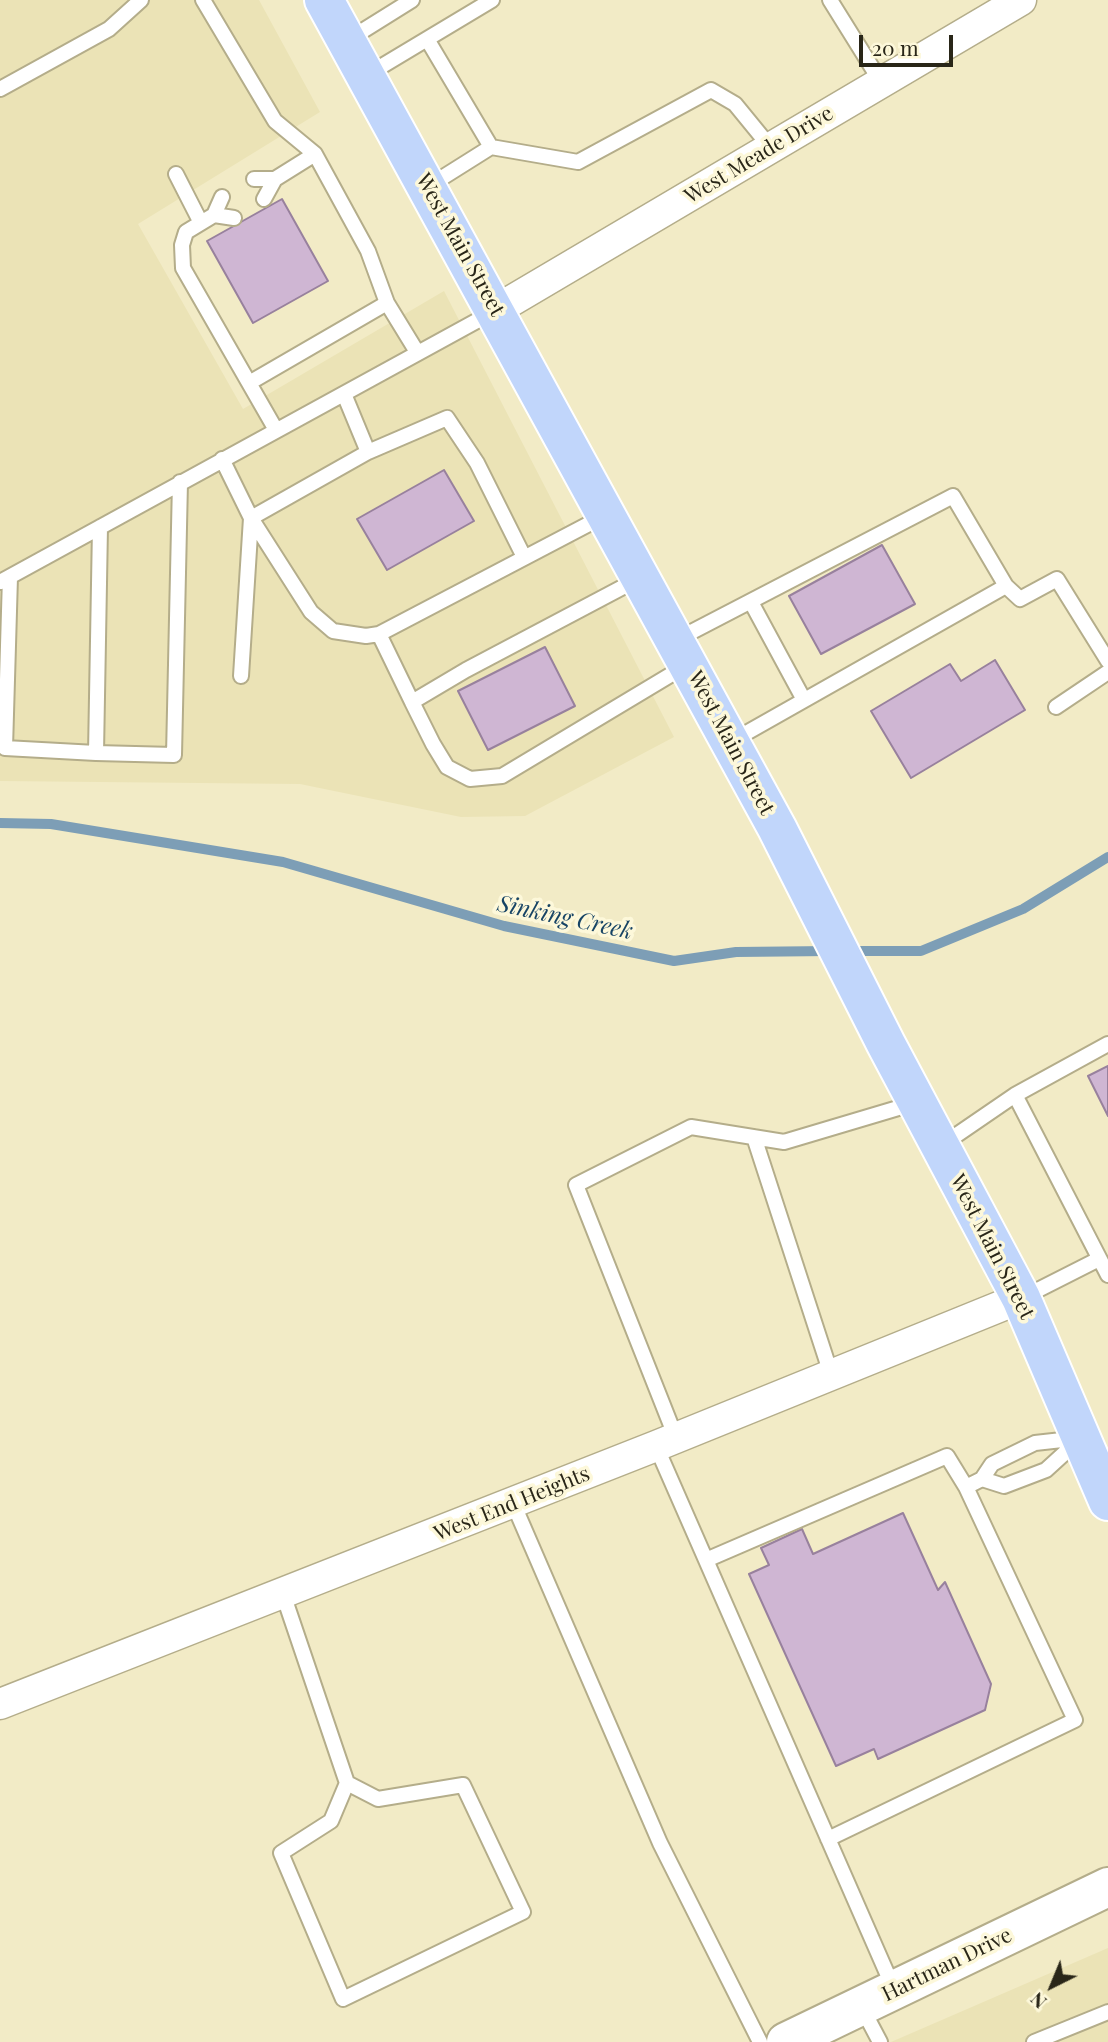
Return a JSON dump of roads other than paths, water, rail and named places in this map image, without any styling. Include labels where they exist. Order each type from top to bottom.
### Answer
[{"type":"main road","name":"West Main Street","points":[[324,0],[496,310],[777,828],[916,1103],[1021,1298],[1108,1502]]},
{"type":"main road","name":"Hartman Drive","points":[[786,2042],[1108,1887]]},
{"type":"street","name":"West Meade Drive","points":[[496,310],[1021,0]]},
{"type":"street","name":"West End Heights","points":[[0,1704],[832,1377],[1021,1298]]},
{"type":"lane","points":[[0,89],[108,29],[141,0]]},
{"type":"lane","points":[[203,0],[275,121],[315,154],[368,251],[387,303],[417,352]]},
{"type":"lane","points":[[346,40],[412,0]]},
{"type":"lane","points":[[366,75],[492,0]]},
{"type":"lane","points":[[830,0],[881,82]]},
{"type":"lane","points":[[427,39],[491,148]]},
{"type":"lane","points":[[428,187],[491,148],[578,162],[711,90],[735,104],[771,148]]},
{"type":"lane","points":[[264,199],[275,179],[315,154]]},
{"type":"lane","points":[[176,174],[200,221]]},
{"type":"lane","points":[[254,179],[275,179]]},
{"type":"lane","points":[[214,215],[222,197]]},
{"type":"lane","points":[[234,218],[214,215],[200,221],[186,232],[182,245],[183,268],[276,430]]},
{"type":"lane","points":[[249,383],[387,303]]},
{"type":"lane","points":[[180,482],[174,755],[2,748],[5,579],[100,527],[180,482],[222,459],[344,394],[417,352],[496,310]]},
{"type":"lane","points":[[344,394],[368,452]]},
{"type":"lane","points":[[251,518],[368,452],[447,418],[477,463],[524,557]]},
{"type":"lane","points":[[222,459],[251,518],[311,612],[333,631],[366,636],[379,634],[607,514]]},
{"type":"lane","points":[[379,634],[447,768],[470,779],[502,776],[751,602],[953,496],[1006,586],[1020,599],[1057,579],[1108,661]]},
{"type":"lane","points":[[241,676],[251,518]]},
{"type":"lane","points":[[96,753],[100,527]]},
{"type":"lane","points":[[412,702],[466,670],[641,577]]},
{"type":"lane","points":[[730,741],[1006,586]]},
{"type":"lane","points":[[751,602],[804,700]]},
{"type":"lane","points":[[1056,707],[1108,672]]},
{"type":"lane","points":[[940,1147],[1015,1095],[1108,1044]]},
{"type":"lane","points":[[1015,1095],[1108,1275]]},
{"type":"lane","points":[[880,2042],[878,1998],[828,1839],[706,1560],[576,1185],[691,1127],[784,1142],[916,1103]]},
{"type":"lane","points":[[754,1138],[832,1377]]},
{"type":"lane","points":[[1021,1298],[1099,1259]]},
{"type":"lane","points":[[982,1479],[1004,1486],[1046,1470],[1081,1438]]},
{"type":"lane","points":[[966,1488],[982,1479],[992,1464],[1035,1443],[1081,1438]]},
{"type":"lane","points":[[706,1560],[947,1456],[966,1488],[1075,1720],[828,1839]]},
{"type":"lane","points":[[513,1503],[660,1843],[760,2042]]},
{"type":"lane","points":[[283,1594],[347,1783],[331,1821],[281,1853],[343,2000],[523,1912],[463,1785],[377,1799],[347,1783]]},
{"type":"lane","points":[[1034,2042],[1108,2012]]},
{"type":"waterway","name":"Sinking Creek","points":[[0,823],[51,824],[283,862],[504,926],[674,961],[736,952],[830,951]]},
{"type":"waterway","name":"Sinking Creek","points":[[849,951],[921,951],[1023,909],[1108,857]]}]
